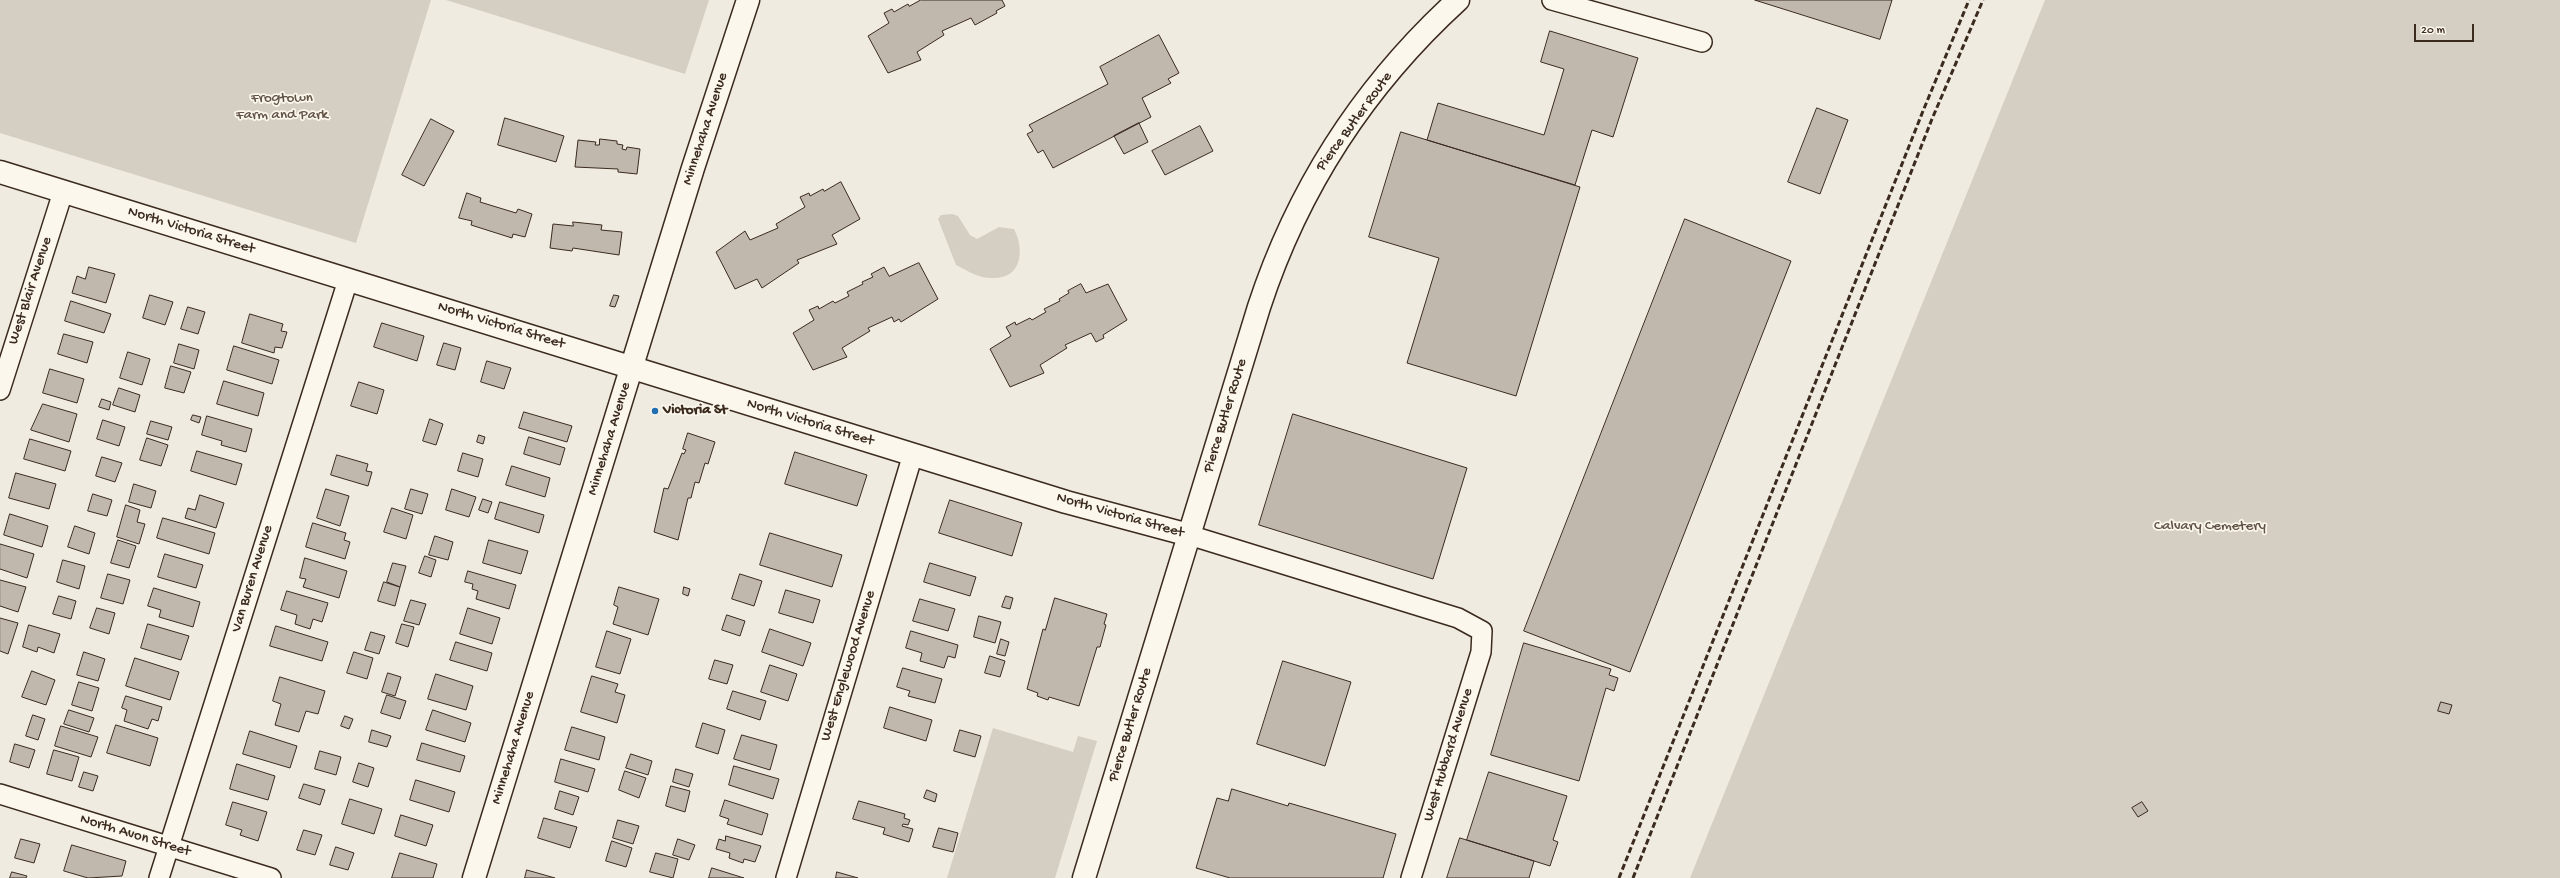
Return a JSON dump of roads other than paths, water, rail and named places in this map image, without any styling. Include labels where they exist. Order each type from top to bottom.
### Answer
[{"type":"street","name":"Minnehaha Avenue","points":[[474,878],[693,168],[748,0]]},
{"type":"street","name":"Pierce Butler Route","points":[[1084,878],[1271,269],[1308,189],[1361,109],[1416,42],[1458,0]]},
{"type":"street","points":[[1552,0],[1702,42]]},
{"type":"street","name":"North Victoria Street","points":[[0,172],[632,366],[1066,502],[1189,535],[1458,618],[1482,631]]},
{"type":"street","name":"West Blair Avenue","points":[[0,390],[63,192]]},
{"type":"street","name":"Van Buren Avenue","points":[[159,878],[348,280]]},
{"type":"street","name":"West Englewood Avenue","points":[[786,878],[913,454]]},
{"type":"street","name":"West Hubbard Avenue","points":[[1411,878],[1481,652],[1482,631]]},
{"type":"street","name":"North Avon Street","points":[[0,794],[271,878]]},
{"type":"railway","points":[[1619,878],[1923,111],[1969,0]]},
{"type":"railway","points":[[1633,878],[1932,119],[1983,0]]},
{"type":"place","name":"Victoria St","points":[[655,411]]},
{"type":"park label","name":"Frogtown Farm and Park","points":[[282,108]]},
{"type":"park label","name":"Calvary Cemetery","points":[[2210,527]]}]
